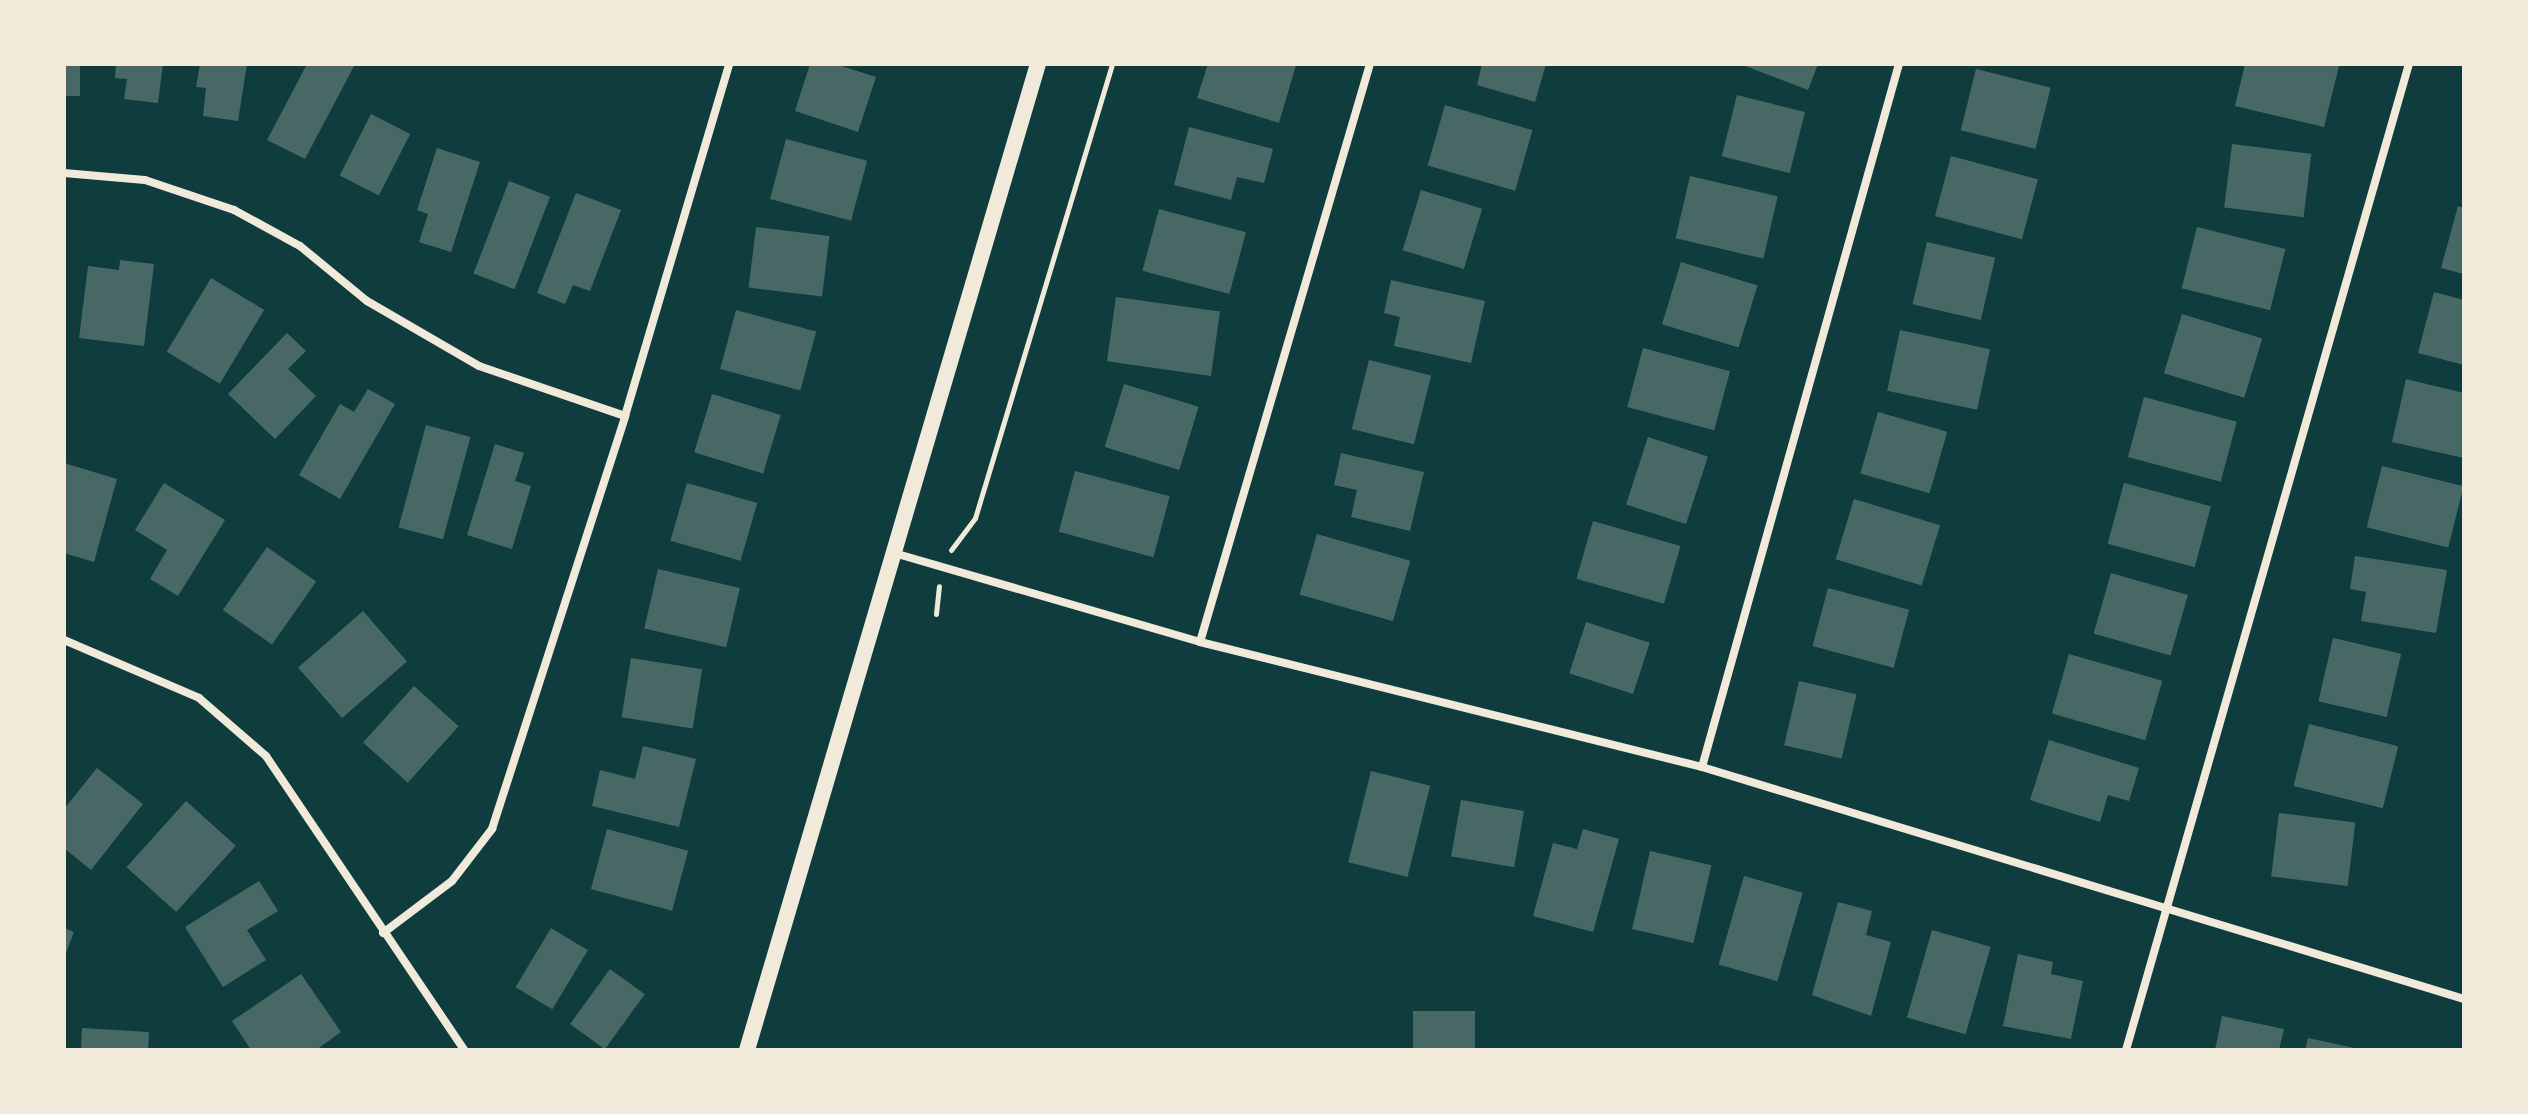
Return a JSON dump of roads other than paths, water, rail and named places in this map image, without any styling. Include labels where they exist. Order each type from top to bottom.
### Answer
[{"type":"main road","points":[[747,1050],[1038,64]]},
{"type":"street","points":[[383,933],[452,881],[492,829],[625,416],[729,64]]},
{"type":"street","points":[[1200,642],[1370,64]]},
{"type":"street","points":[[1702,767],[1899,64]]},
{"type":"street","points":[[2126,1050],[2409,64]]},
{"type":"street","points":[[64,173],[145,180],[234,210],[300,246],[367,301],[479,366],[625,416]]},
{"type":"street","points":[[894,552],[1200,642],[1702,767],[2165,911],[2464,999]]},
{"type":"street","points":[[64,640],[199,698],[266,756],[464,1050]]}]
